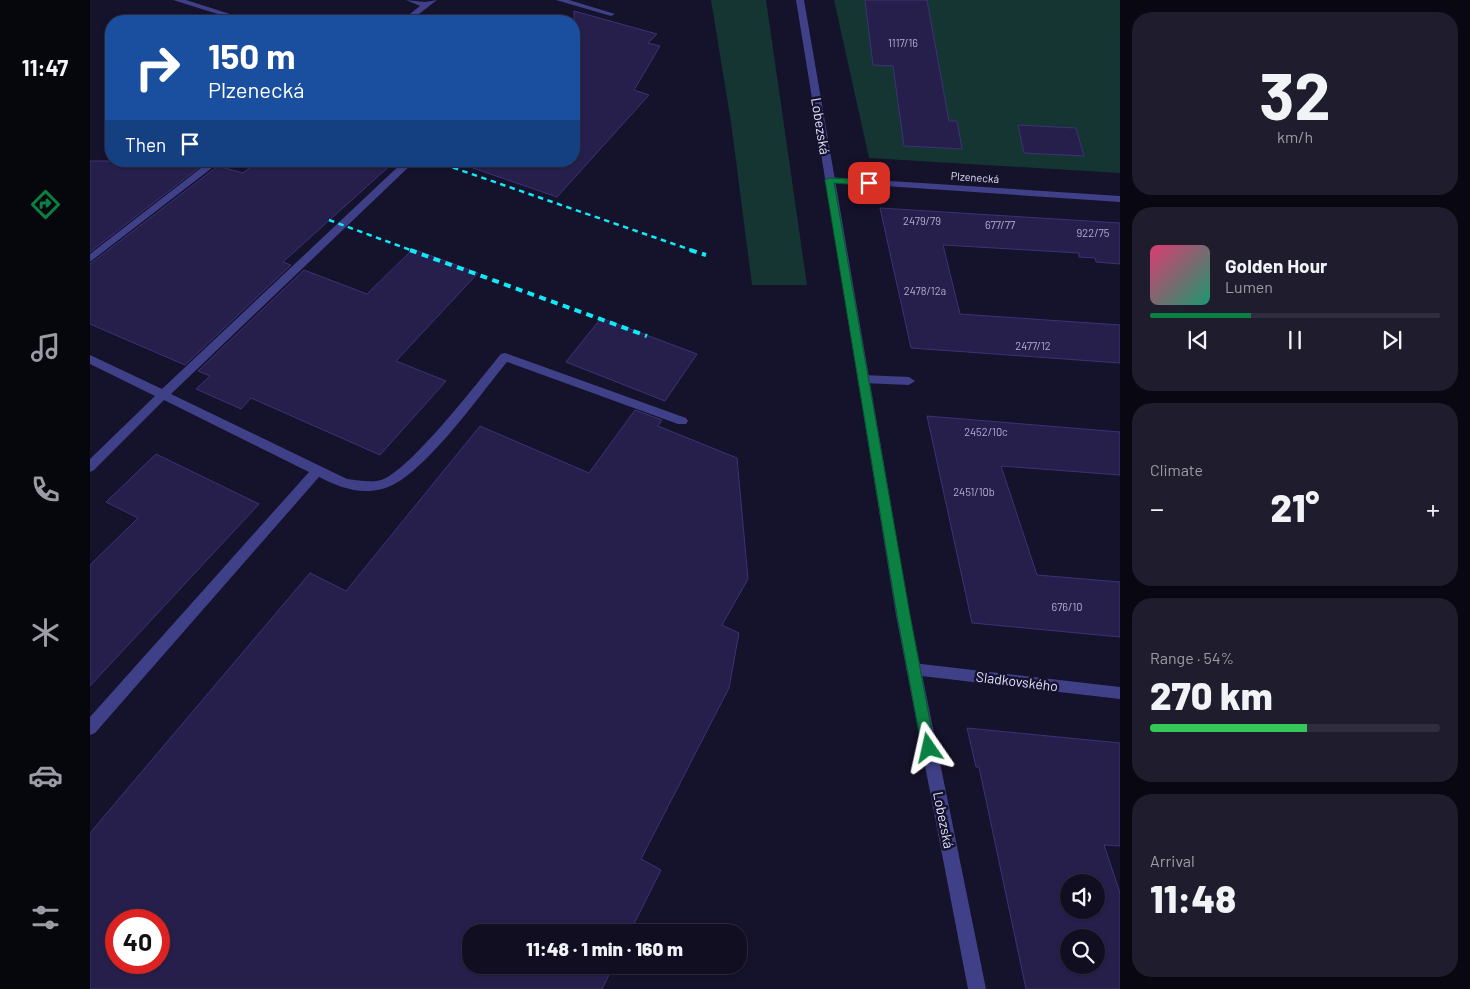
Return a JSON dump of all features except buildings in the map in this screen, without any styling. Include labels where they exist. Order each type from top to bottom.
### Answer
[{"type":"street","points":[[178,0],[228,15]]},
{"type":"street","points":[[410,0],[430,2]]},
{"type":"street","points":[[560,0],[611,14]]},
{"type":"street","name":"Lobezská","points":[[800,0],[913,669],[978,989]]},
{"type":"street","points":[[413,15],[430,2]]},
{"type":"street","points":[[90,259],[208,167]]},
{"type":"street","points":[[90,467],[163,395],[404,167]]},
{"type":"street","name":"Plzenecká","points":[[829,180],[1120,198]]},
{"type":"street","points":[[90,358],[345,484],[368,486],[388,482],[414,461],[505,357],[682,421]]},
{"type":"street","points":[[863,378],[909,381]]},
{"type":"street","points":[[90,728],[316,471]]},
{"type":"street","name":"Sladkovského","points":[[913,669],[1120,693]]},
{"type":"green space","points":[[711,0],[766,0],[807,285],[752,285],[731,122]]},
{"type":"green space","points":[[834,0],[1120,0],[1120,173],[869,158]]},
{"type":"railway","points":[[451,167],[694,251]]},
{"type":"railway","points":[[329,220],[413,251]]},
{"type":"railway","points":[[410,250],[647,336]]},
{"type":"railway","points":[[690,250],[706,255]]},
{"type":"route","points":[[869,183],[829,180],[913,669],[929,748]]}]
